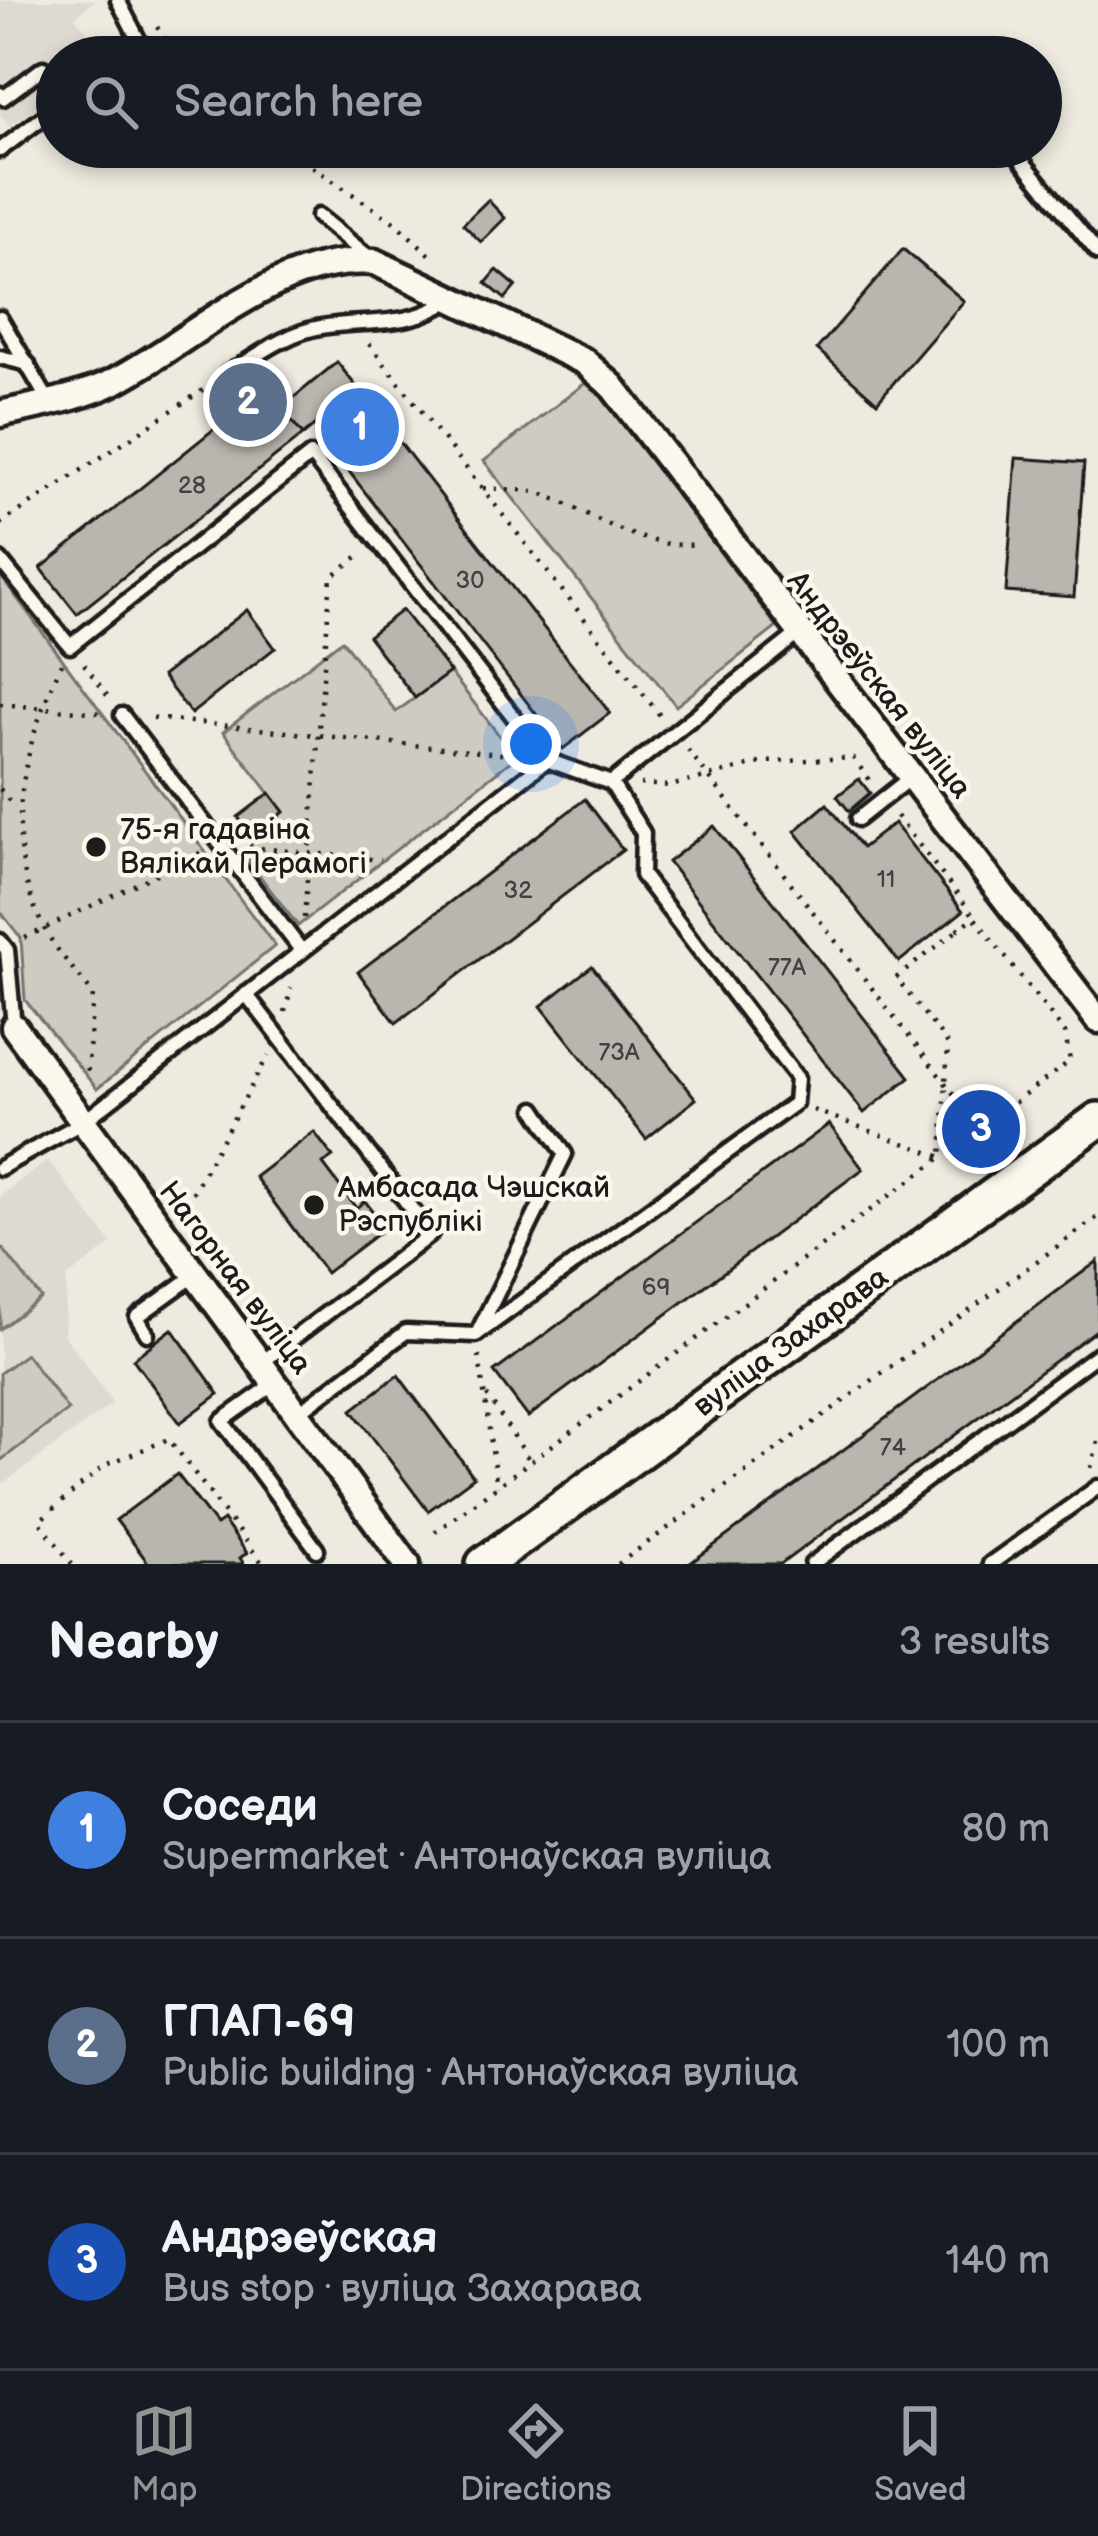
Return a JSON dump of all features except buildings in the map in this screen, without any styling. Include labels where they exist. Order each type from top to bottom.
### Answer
[{"type":"main road","name":"вуліца Захарава","points":[[484,1564],[1098,1120]]},
{"type":"street","points":[[0,414],[112,382],[272,284],[340,260],[375,262]]},
{"type":"street","name":"Андрэеўская вуліца","points":[[375,262],[584,362],[611,386],[1098,1020]]},
{"type":"street","name":"Нагорная вуліца","points":[[14,1028],[407,1564]]},
{"type":"lane","points":[[118,0],[136,36]]},
{"type":"lane","points":[[0,94],[3,98],[36,73]]},
{"type":"lane","points":[[0,150],[36,123]]},
{"type":"lane","points":[[1028,168],[1098,253]]},
{"type":"lane","points":[[318,216],[375,262]]},
{"type":"lane","points":[[227,374],[290,336],[320,327],[405,321],[430,314],[452,298]]},
{"type":"lane","points":[[0,318],[50,402]]},
{"type":"lane","points":[[0,357],[28,364]]},
{"type":"lane","points":[[0,560],[70,646],[311,455],[547,760],[611,783],[644,833],[643,875],[797,1078],[795,1103],[476,1335],[406,1333],[298,1413]]},
{"type":"lane","points":[[611,783],[800,632]]},
{"type":"lane","points":[[122,716],[301,950]]},
{"type":"lane","points":[[0,1168],[83,1121],[547,760]]},
{"type":"lane","points":[[858,819],[911,777]]},
{"type":"lane","points":[[4,946],[14,1028]]},
{"type":"lane","points":[[245,994],[431,1234],[268,1373],[222,1421],[317,1550]]},
{"type":"lane","points":[[476,1335],[566,1154],[535,1109]]},
{"type":"lane","points":[[147,1334],[137,1317],[195,1275]]},
{"type":"lane","points":[[812,1564],[1098,1354]]},
{"type":"lane","points":[[990,1564],[1098,1486]]},
{"type":"path","points":[[152,19],[163,36]]},
{"type":"path","points":[[311,168],[434,256],[452,298]]},
{"type":"path","points":[[376,354],[981,1129]]},
{"type":"path","points":[[0,524],[227,374]]},
{"type":"path","points":[[483,488],[543,494],[614,530],[682,546],[730,540]]},
{"type":"path","points":[[168,1238],[278,1036],[301,950],[331,577],[378,540]]},
{"type":"path","points":[[83,1121],[94,994],[42,926],[17,811],[41,707],[70,646],[122,716]]},
{"type":"path","points":[[0,704],[547,760]]},
{"type":"path","points":[[434,1532],[1070,1061],[1065,1033],[853,758],[764,762],[670,786],[611,783]]},
{"type":"path","points":[[0,789],[17,811]]},
{"type":"path","points":[[4,946],[219,844],[411,863]]},
{"type":"path","points":[[942,1157],[948,1044],[896,978],[974,917]]},
{"type":"path","points":[[952,920],[959,928]]},
{"type":"path","points":[[795,1103],[942,1157]]},
{"type":"path","points":[[618,1564],[1098,1217]]},
{"type":"path","points":[[476,1335],[497,1487]]},
{"type":"path","points":[[484,1390],[531,1463]]},
{"type":"path","points":[[72,1564],[39,1521],[105,1466],[169,1439],[263,1564]]},
{"type":"shaded area","points":[[0,0],[95,0],[75,17],[90,36],[36,36],[36,108],[10,127],[0,115]]},
{"type":"shaded area","points":[[589,380],[777,627],[676,706],[484,461]]},
{"type":"shaded area","points":[[0,575],[275,946],[97,1089],[25,1000],[21,938],[0,911]]},
{"type":"shaded area","points":[[342,640],[396,712],[450,672],[516,757],[298,926],[249,862],[252,837],[284,812],[223,732]]},
{"type":"shaded area","points":[[48,1160],[112,1244],[67,1277],[64,1335],[113,1403],[0,1486],[0,1196]]},
{"type":"shaded area","points":[[0,1245],[41,1298],[0,1329]]},
{"type":"shaded area","points":[[26,1354],[68,1410],[0,1461],[0,1373]]},
{"type":"place","name":"ГПАП-69","points":[[248,402]]},
{"type":"place","name":"Соседи","points":[[360,427]]},
{"type":"place","name":"75-я гадавіна Вялікай Перамогі","points":[[96,847]]},
{"type":"place","name":"Андрэеўская","points":[[981,1129]]},
{"type":"place","name":"Амбасада Чэшскай Рэспублікі","points":[[314,1205]]}]
